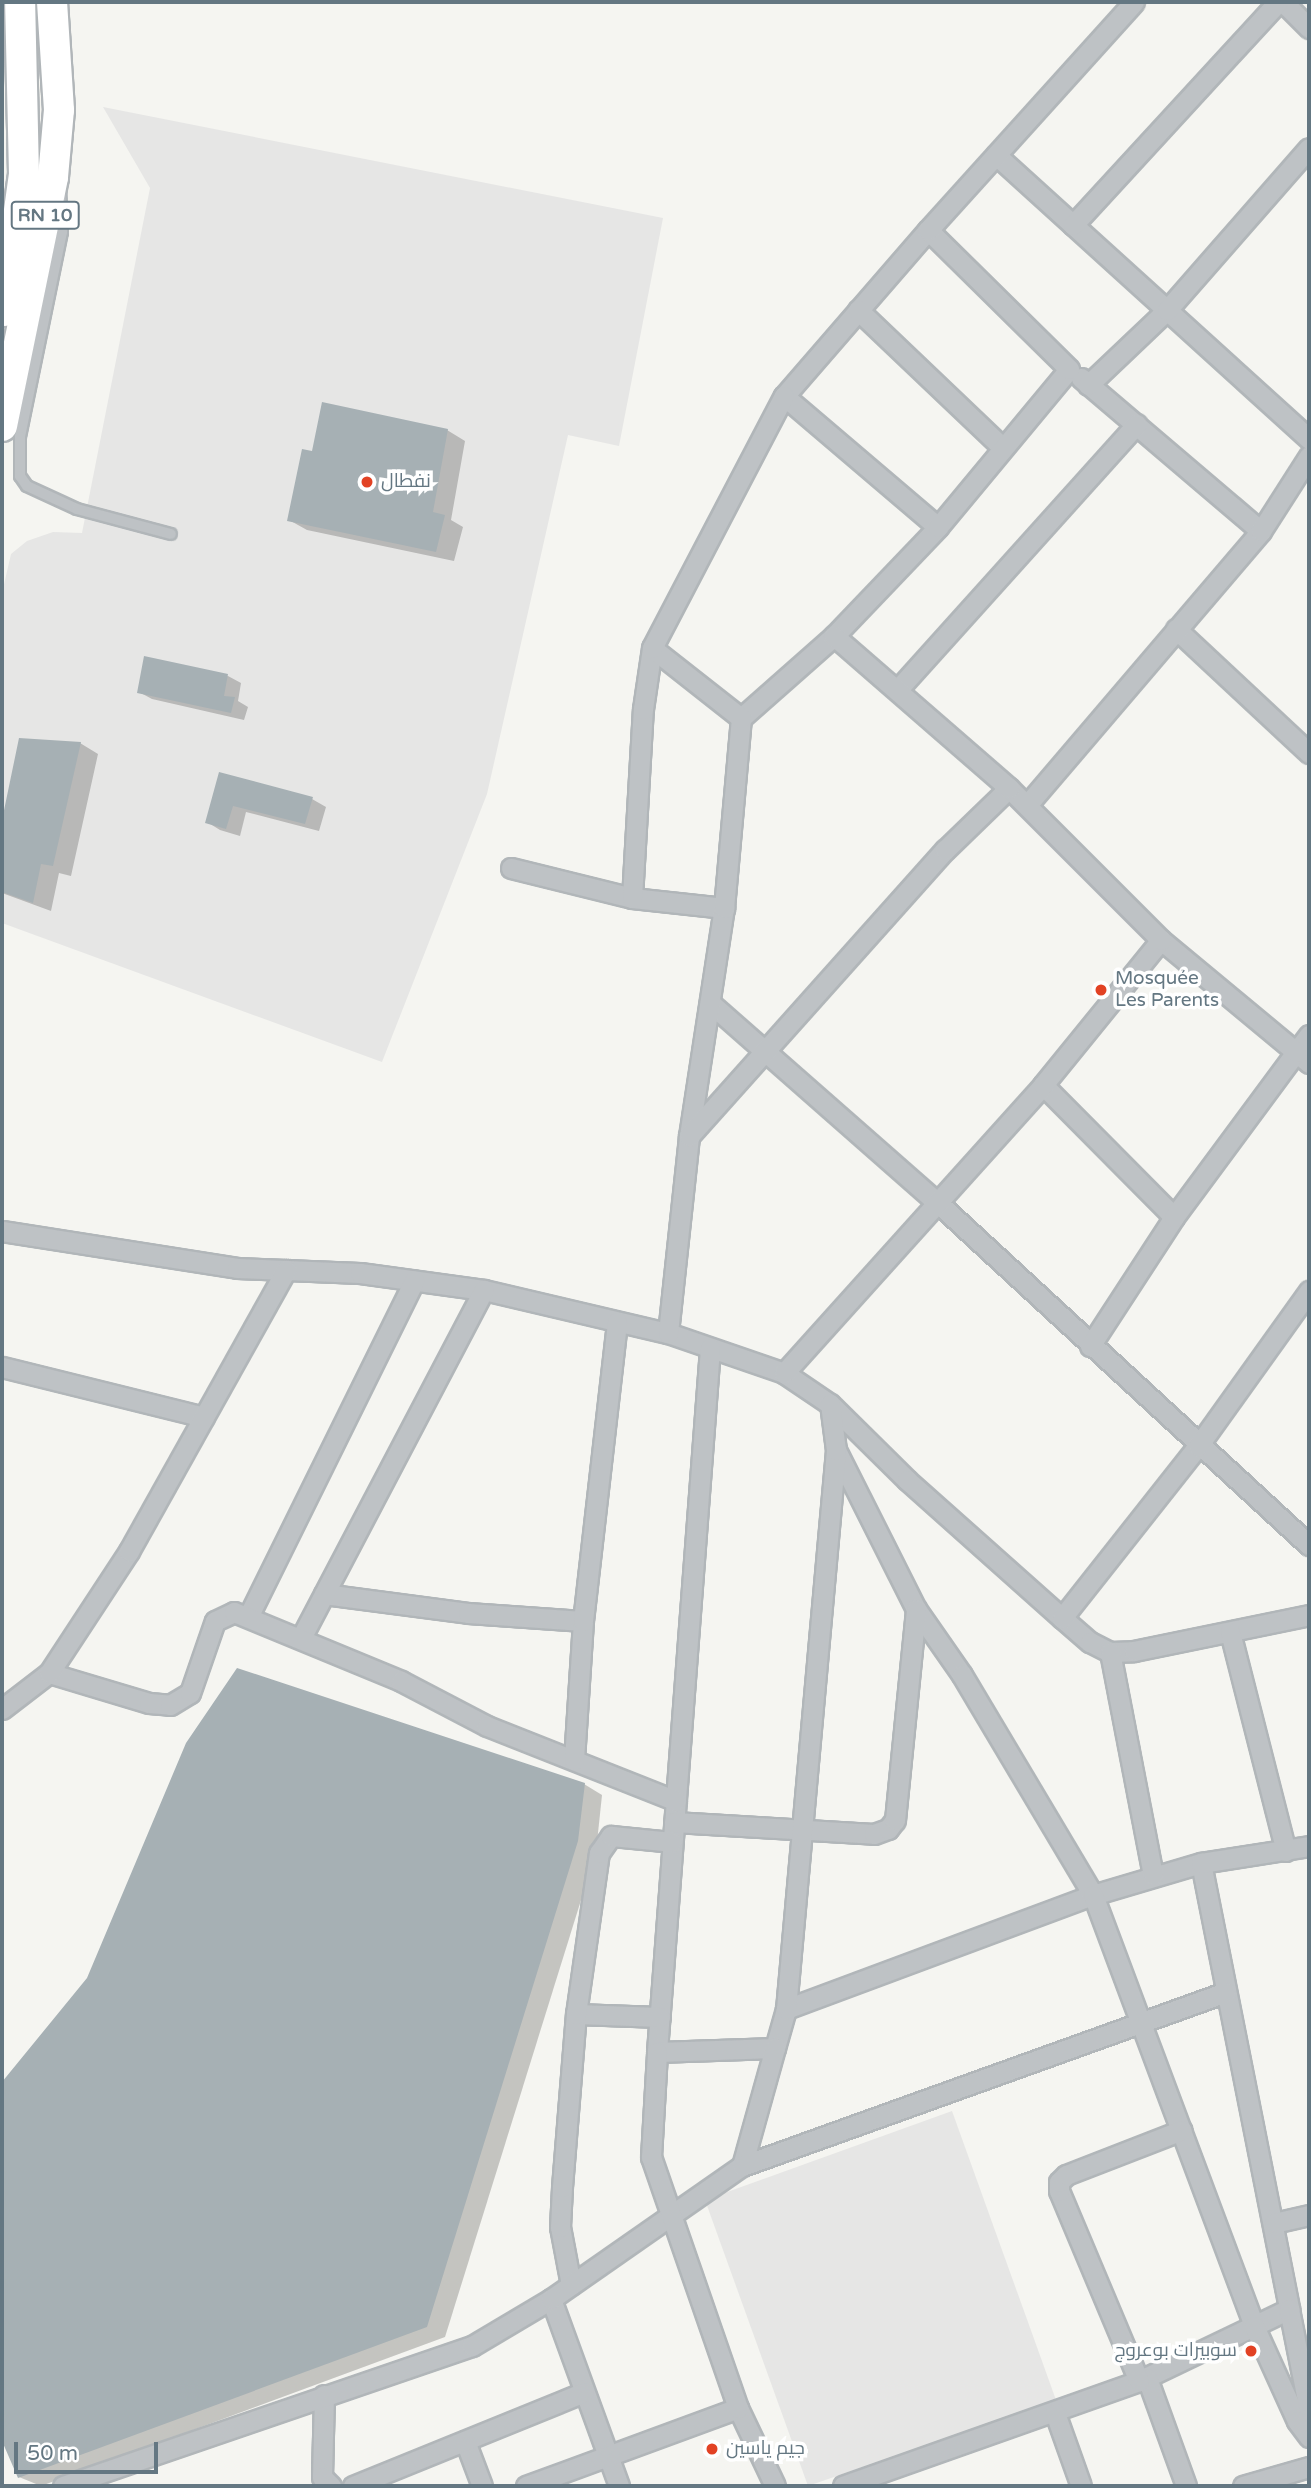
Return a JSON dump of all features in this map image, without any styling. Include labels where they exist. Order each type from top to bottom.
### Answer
[{"type":"main road","name":"RN 10","points":[[20,2],[25,83],[38,175]]},
{"type":"main road","name":"RN 10","points":[[2,426],[38,175],[59,110],[52,2]]},
{"type":"main road","name":"RN 10","points":[[2,324],[12,203],[38,175]]},
{"type":"street","points":[[632,898],[643,709],[652,648],[784,396],[928,230],[1134,2]]},
{"type":"street","points":[[1073,225],[1281,2],[1309,28]]},
{"type":"street","points":[[1088,385],[1167,310],[1309,148]]},
{"type":"street","points":[[996,155],[1309,439]]},
{"type":"street","points":[[928,230],[1069,369],[1261,531]]},
{"type":"street","points":[[858,310],[1003,448]]},
{"type":"street","points":[[668,1333],[689,1136],[724,908],[741,718],[834,636],[938,527],[1069,369]]},
{"type":"street","points":[[784,396],[938,527]]},
{"type":"street","points":[[899,688],[1137,424]]},
{"type":"street","points":[[1027,805],[1261,531],[1309,456]]},
{"type":"street","points":[[1177,629],[1309,753]]},
{"type":"street","points":[[834,636],[899,688],[1009,788],[1161,940],[1303,1058]]},
{"type":"street","points":[[652,648],[741,718]]},
{"type":"street","points":[[689,1136],[945,850],[1009,788]]},
{"type":"street","points":[[511,868],[632,898],[724,908]]},
{"type":"street","points":[[784,1373],[1043,1085],[1161,940]]},
{"type":"street","points":[[710,1003],[937,1203],[1198,1446],[1309,1545]]},
{"type":"street","points":[[1090,1346],[1174,1217],[1303,1058],[1309,1035]]},
{"type":"street","points":[[1043,1085],[1174,1217]]},
{"type":"street","points":[[2,1231],[164,1259],[414,1281],[485,1290],[668,1333],[784,1373],[830,1404],[907,1480],[1062,1618],[1090,1642],[1110,1652],[1230,1632],[1309,1615]]},
{"type":"street","points":[[2,1709],[49,1673],[129,1551],[286,1270]]},
{"type":"street","points":[[249,1615],[414,1281]]},
{"type":"street","points":[[302,1636],[485,1290]]},
{"type":"street","points":[[1062,1618],[1198,1446],[1309,1291]]},
{"type":"street","points":[[574,1760],[583,1621],[617,1322]]},
{"type":"street","points":[[709,1348],[651,2157],[738,2408],[775,2486]]},
{"type":"street","points":[[2,1367],[204,1417]]},
{"type":"street","points":[[742,2166],[786,2009],[836,1450],[830,1404]]},
{"type":"street","points":[[836,1450],[916,1608],[976,1698],[1093,1895],[1254,2326],[1273,2370],[1309,2437]]},
{"type":"street","points":[[324,1594],[468,1613],[583,1621]]},
{"type":"street","points":[[674,1822],[874,1834],[895,1820],[916,1608]]},
{"type":"street","points":[[49,1673],[170,1705],[190,1693],[215,1621],[234,1612],[249,1615],[302,1636],[487,1726],[676,1801]]},
{"type":"street","points":[[1230,1632],[1286,1851]]},
{"type":"street","points":[[1110,1652],[1153,1875]]},
{"type":"street","points":[[570,2285],[560,2227],[576,2014],[604,1840],[611,1836],[672,1842]]},
{"type":"street","points":[[786,2009],[1153,1875],[1201,1863],[1309,1846]]},
{"type":"street","points":[[1201,1863],[1275,2223],[1289,2309],[1304,2359],[1309,2410]]},
{"type":"street","points":[[63,2486],[472,2346],[551,2299],[670,2212],[742,2166],[1226,1992]]},
{"type":"street","points":[[576,2014],[660,2017]]},
{"type":"street","points":[[657,2052],[775,2048]]},
{"type":"street","points":[[1182,2130],[1066,2175],[1059,2182],[1059,2192],[1143,2379],[1186,2486]]},
{"type":"street","points":[[1275,2223],[1309,2215]]},
{"type":"street","points":[[551,2299],[618,2486]]},
{"type":"street","points":[[843,2486],[880,2480],[1143,2379],[1289,2309]]},
{"type":"street","points":[[1273,2370],[1304,2359]]},
{"type":"street","points":[[353,2486],[584,2392]]},
{"type":"street","points":[[324,2395],[322,2477],[331,2486]]},
{"type":"street","points":[[526,2486],[738,2408]]},
{"type":"street","points":[[1055,2413],[1082,2486]]},
{"type":"street","points":[[465,2441],[482,2486]]},
{"type":"street","points":[[1243,2486],[1309,2467]]},
{"type":"lane","points":[[38,175],[63,201],[62,232],[20,437],[20,476],[27,486],[77,509],[171,534]]},
{"type":"shaded area","name":"نفطال","points":[[103,107],[663,218],[619,446],[568,435],[487,794],[382,1062],[2,923],[2,593],[11,554],[27,541],[53,532],[82,533],[150,188]]},
{"type":"shaded area","points":[[952,2111],[1056,2400],[808,2486],[705,2200]]},
{"type":"building","name":"نفطال","points":[[322,402],[448,429],[433,512],[445,515],[436,552],[287,521],[302,449],[312,451]]},
{"type":"building","points":[[144,656],[228,674],[224,696],[235,697],[231,713],[137,693]]},
{"type":"building","points":[[19,738],[81,742],[53,866],[41,864],[33,903],[2,892],[2,820]]},
{"type":"building","points":[[219,772],[313,797],[305,824],[233,806],[226,829],[205,823]]},
{"type":"building","points":[[237,1668],[585,1783],[578,1841],[427,2327],[18,2478],[2,2441],[2,2082],[87,1978],[186,1743]]},
{"type":"place","name":"نفطال","points":[[367,482]]},
{"type":"place","name":"Mosquée Les Parents","points":[[1101,990]]},
{"type":"place","name":"سوبيرات بوعروج","points":[[1251,2351]]},
{"type":"place","name":"جيم ياسين","points":[[712,2449]]}]
